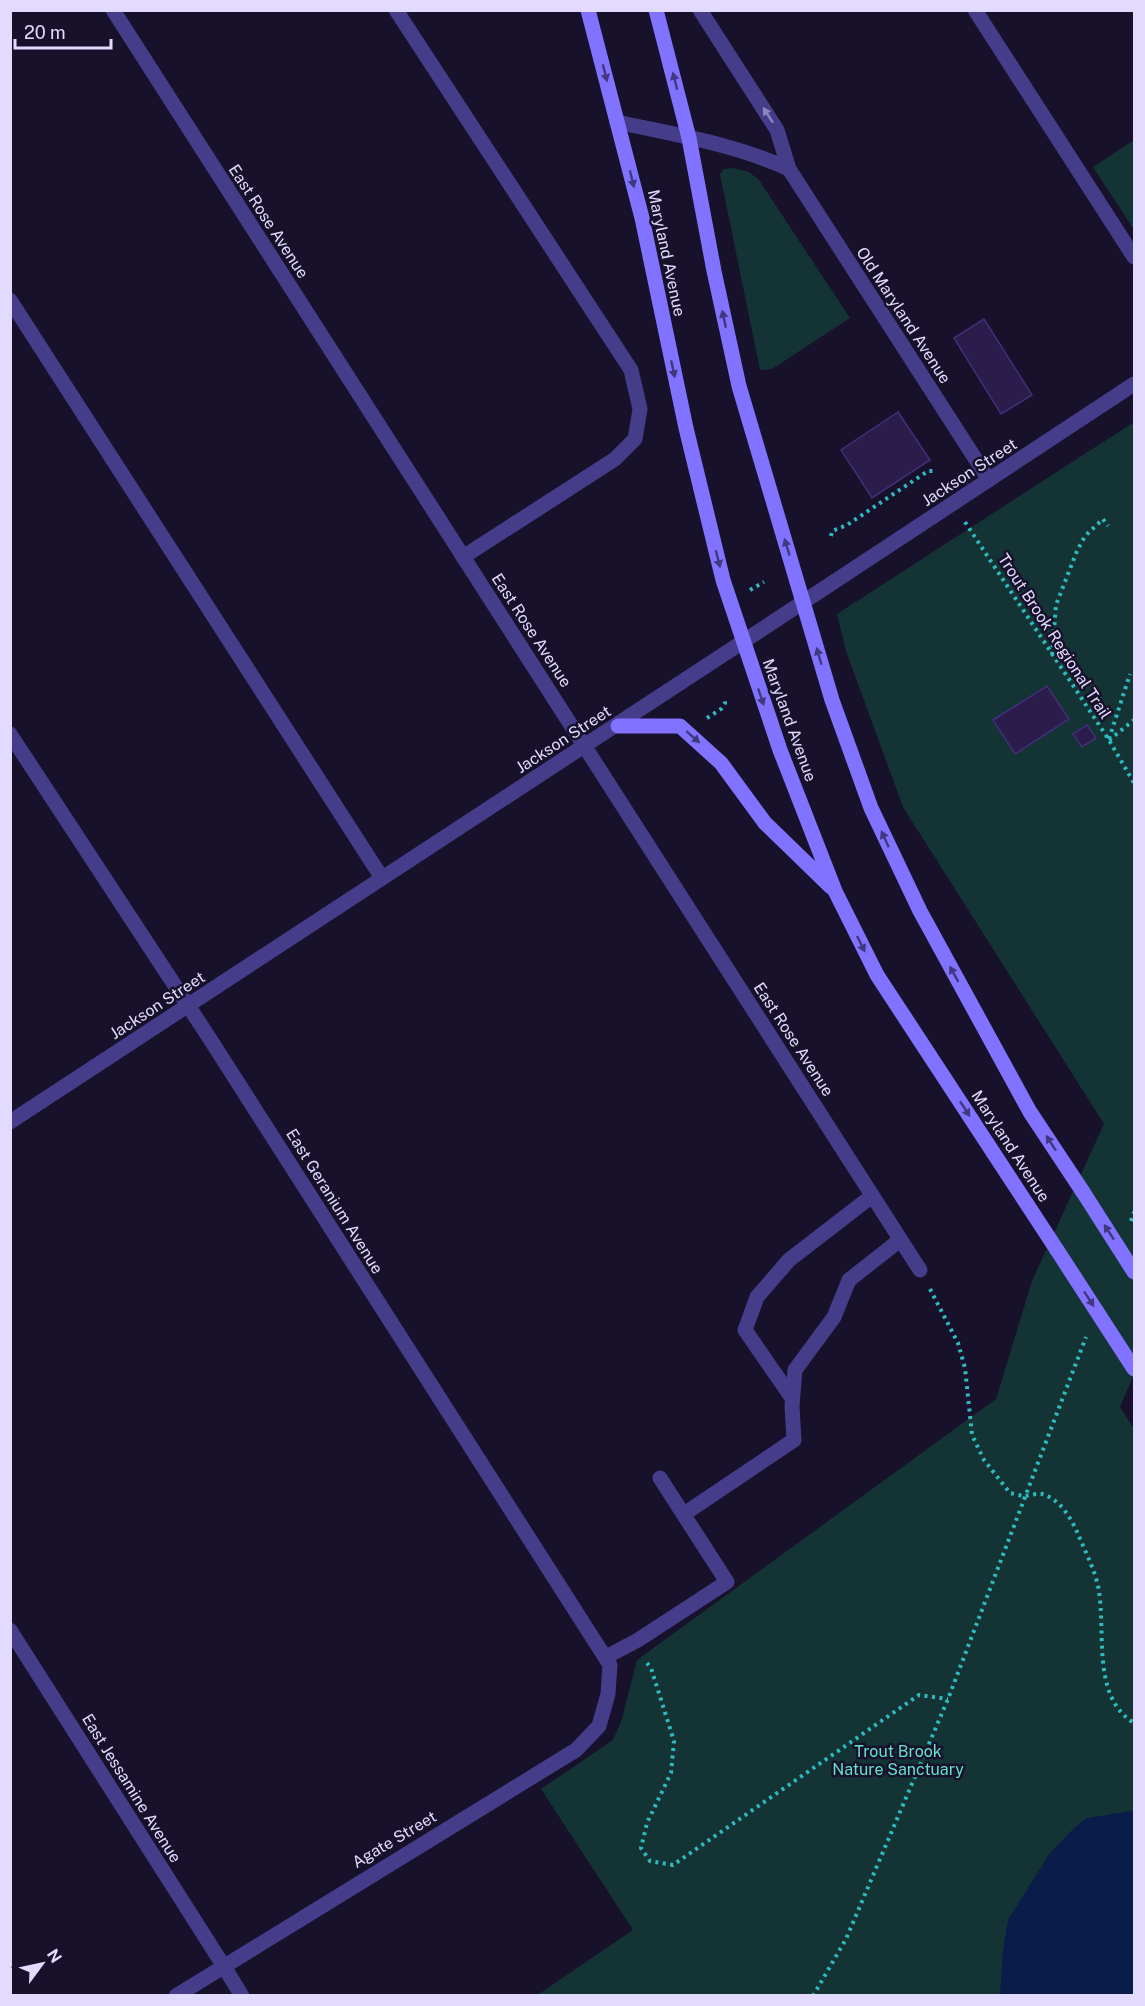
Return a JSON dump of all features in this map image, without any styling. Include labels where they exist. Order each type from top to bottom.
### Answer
[{"type":"main road","name":"Maryland Avenue","points":[[588,10],[642,218],[723,580],[780,750],[835,891],[877,975],[1134,1369]]},
{"type":"main road","points":[[656,10],[689,138],[739,386],[832,700],[871,808],[910,892],[1030,1112],[1134,1272]]},
{"type":"main road","points":[[618,726],[680,726],[722,763],[765,823],[835,891]]},
{"type":"street","name":"East Rose Avenue","points":[[113,10],[920,1270]]},
{"type":"street","points":[[396,10],[631,370],[640,409],[635,439],[615,459],[463,557]]},
{"type":"street","name":"Old Maryland Avenue","points":[[700,10],[777,129],[789,169],[989,480]]},
{"type":"street","points":[[975,10],[1134,257]]},
{"type":"street","points":[[617,122],[732,147],[789,169]]},
{"type":"street","points":[[10,300],[382,878]]},
{"type":"street","name":"Jackson Street","points":[[10,1122],[618,726],[1134,384]]},
{"type":"street","name":"East Geranium Avenue","points":[[10,734],[189,1006],[581,1622],[606,1657]]},
{"type":"street","points":[[792,1398],[745,1330],[757,1297],[789,1260],[872,1196]]},
{"type":"street","points":[[684,1514],[794,1440],[792,1398],[795,1370],[834,1317],[849,1280],[900,1240]]},
{"type":"street","points":[[606,1657],[638,1640],[728,1582],[660,1478]]},
{"type":"street","name":"East Jessamine Avenue","points":[[10,1630],[242,1995]]},
{"type":"street","name":"Agate Street","points":[[176,1995],[576,1750],[599,1726],[608,1694],[610,1665],[606,1657]]},
{"type":"path","points":[[831,536],[832,531],[847,525],[928,471],[934,471]]},
{"type":"path","name":"Trout Brook Regional Trail","points":[[953,504],[1109,740],[1134,783]]},
{"type":"path","points":[[1052,655],[1056,605],[1077,550],[1085,536],[1103,519],[1108,526]]},
{"type":"path","points":[[749,590],[764,582]]},
{"type":"path","points":[[1109,740],[1130,674]]},
{"type":"path","points":[[707,718],[721,709],[725,703],[724,697]]},
{"type":"path","points":[[1109,740],[1134,720]]},
{"type":"path","points":[[1130,1223],[1134,1212]]},
{"type":"path","points":[[920,1270],[958,1343],[965,1368],[972,1435],[984,1460],[1010,1493],[1024,1496],[1041,1494],[1058,1503],[1071,1517],[1090,1561],[1098,1587],[1103,1662],[1114,1704],[1134,1723]]},
{"type":"path","points":[[813,1995],[846,1939],[948,1699],[1088,1332]]},
{"type":"path","points":[[646,1661],[651,1668],[674,1741],[671,1773],[647,1823],[641,1848],[651,1861],[673,1865],[920,1695],[948,1699]]},
{"type":"green space","points":[[1134,140],[1134,230],[1093,167]]},
{"type":"green space","points":[[734,168],[749,172],[759,180],[850,318],[772,369],[760,370],[720,174],[724,169]]},
{"type":"green space","name":"Trout Brook Nature Sanctuary","points":[[1134,422],[1134,1374],[1120,1407],[1134,1429],[1134,1995],[536,1996],[633,1930],[541,1789],[613,1740],[622,1719],[637,1660],[996,1399],[1032,1281],[1104,1124],[903,807],[846,651],[837,614]]},
{"type":"water","points":[[1134,1811],[1134,1995],[1000,1995],[1008,1920],[1050,1853],[1087,1818]]},
{"type":"building","points":[[984,319],[1032,395],[1001,414],[954,338]]},
{"type":"building","points":[[898,412],[930,460],[872,498],[841,450]]},
{"type":"building","points":[[1047,686],[1069,719],[1015,754],[993,720]]},
{"type":"building","points":[[1087,725],[1096,738],[1082,747],[1073,734]]}]
